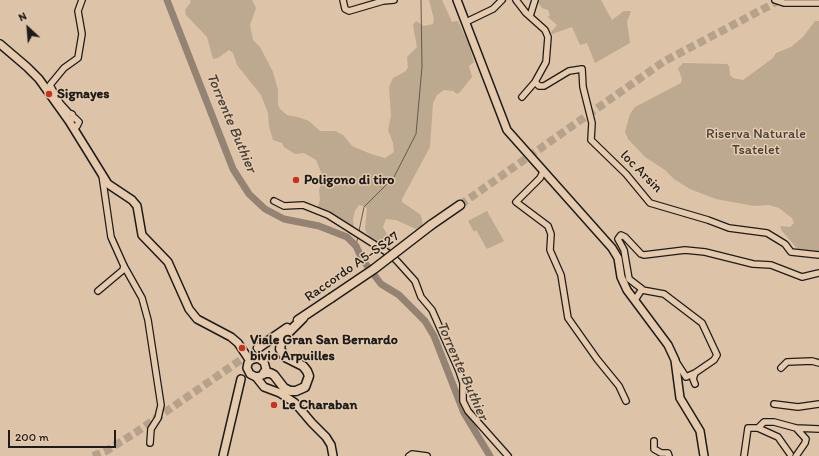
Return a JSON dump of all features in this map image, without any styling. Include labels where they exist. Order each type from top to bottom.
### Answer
[{"type":"highway","name":"Raccordo A5-SS27","points":[[258,348],[380,265],[431,225],[460,205]]},
{"type":"highway","points":[[256,374],[270,373],[274,375],[284,388],[290,391],[296,391],[305,387],[309,376],[307,371],[303,366],[285,357],[280,349],[282,339],[302,318]]},
{"type":"main road","points":[[457,0],[507,130],[612,248],[618,258],[622,283],[668,345],[675,360],[680,398],[700,431],[704,456]]},
{"type":"main road","points":[[0,44],[27,67],[71,119],[74,129],[102,175],[113,189],[132,200],[137,206],[142,235],[168,262],[189,309],[197,319],[231,337],[243,349],[253,360],[256,374],[266,388],[280,393],[295,403],[326,437],[331,445],[333,456]]},
{"type":"main road","points":[[222,456],[241,379],[256,374],[265,364],[262,360],[253,360]]},
{"type":"street","points":[[71,119],[72,114],[60,103],[50,85],[64,68],[78,58],[82,34],[78,11],[82,0]]},
{"type":"street","points":[[343,0],[345,9],[349,11],[383,1],[394,0]]},
{"type":"street","points":[[466,22],[493,8],[502,0]]},
{"type":"street","points":[[516,0],[548,34],[546,62],[535,82],[522,97]]},
{"type":"street","points":[[530,16],[535,0]]},
{"type":"street","points":[[775,0],[784,3],[819,3]]},
{"type":"street","name":"loc Arsin","points":[[535,82],[539,86],[544,86],[569,71],[582,69],[583,87],[592,123],[591,140],[626,174],[650,203],[708,220],[729,228],[767,233],[784,244],[791,252],[819,255]]},
{"type":"street","points":[[543,172],[540,178],[516,202],[548,226],[551,234],[550,250],[561,275],[568,318],[597,359],[622,389],[626,401]]},
{"type":"street","points":[[102,175],[111,236],[124,266],[142,298],[155,357],[161,405],[158,418],[151,429],[150,443]]},
{"type":"street","points":[[274,201],[278,205],[303,205],[328,216],[350,229],[363,239],[388,253],[397,261],[415,282],[418,292],[432,310],[459,371],[463,383],[463,402],[468,411],[508,456]]},
{"type":"street","points":[[675,360],[686,377],[695,373],[714,360],[717,355],[702,323],[664,294],[642,290],[629,279],[628,264],[624,250],[618,239],[620,236],[625,237],[639,252],[644,255],[685,250],[705,252],[753,264],[771,265],[802,277],[819,273]]},
{"type":"street","points":[[98,291],[123,270],[124,266]]},
{"type":"street","points":[[635,300],[642,290]]},
{"type":"street","points":[[781,368],[787,362],[812,361],[819,363]]},
{"type":"street","points":[[695,373],[693,380],[695,384]]},
{"type":"street","points":[[774,404],[798,407],[819,404]]},
{"type":"street","points":[[758,428],[764,422],[774,422],[796,428],[819,429]]},
{"type":"street","points":[[744,456],[748,428],[758,428],[778,437],[794,455],[805,443],[806,439],[796,428]]},
{"type":"street","points":[[326,437],[333,443],[336,456]]},
{"type":"street","points":[[654,441],[654,449],[661,453],[668,453],[669,456]]},
{"type":"street","points":[[409,456],[412,454],[427,456]]},
{"type":"green space","points":[[190,0],[252,0],[256,8],[250,25],[253,40],[260,47],[273,72],[278,90],[278,105],[280,109],[287,115],[309,121],[320,131],[335,131],[343,135],[352,146],[385,158],[394,152],[393,143],[388,130],[391,116],[389,87],[393,78],[406,71],[408,67],[407,57],[417,47],[413,25],[416,21],[424,26],[433,24],[434,19],[429,0],[442,0],[452,22],[458,21],[469,45],[474,62],[469,66],[472,77],[460,92],[457,94],[453,91],[444,90],[437,95],[433,103],[430,147],[402,199],[402,202],[421,215],[423,226],[416,229],[396,220],[386,219],[383,227],[390,240],[390,249],[373,240],[367,234],[365,229],[367,208],[359,205],[355,211],[353,219],[354,228],[317,209],[320,200],[319,190],[323,177],[316,160],[304,153],[295,154],[284,147],[282,143],[273,140],[269,126],[268,113],[261,95],[237,65],[233,53],[229,50],[218,58],[213,59],[207,37],[186,15],[185,10],[191,2]]},
{"type":"green space","points":[[536,0],[601,0],[612,20],[624,11],[631,11],[627,22],[630,43],[595,63],[587,43],[580,45],[572,27],[552,34],[551,32],[557,25],[548,17],[550,15],[548,10],[542,8]]},
{"type":"green space","name":"Riserva Naturale Tsatelet","points":[[815,21],[819,21],[819,254],[801,253],[782,231],[780,226],[790,227],[794,223],[792,218],[779,208],[769,205],[754,206],[716,199],[690,189],[645,157],[628,139],[625,132],[630,114],[635,107],[681,83],[682,79],[678,68],[683,63],[727,64],[729,66],[730,75],[733,78],[743,80],[773,58],[776,53],[791,47],[803,37]]},
{"type":"green space","points":[[487,211],[504,241],[487,249],[476,230],[474,232],[468,221]]},
{"type":"waterway","name":"Torrente Buthier","points":[[167,0],[233,169],[249,194],[265,209],[284,219],[319,226],[347,237],[356,246],[362,259],[381,284],[399,295],[425,321],[434,336],[464,413],[490,456]]},
{"type":"waterway","points":[[359,231],[364,207],[394,177],[416,134],[422,67],[421,0]]},
{"type":"waterway","points":[[356,246],[358,236]]},
{"type":"tunnel","points":[[460,205],[663,62],[780,0]]},
{"type":"tunnel","points":[[93,456],[106,451],[135,433],[258,348]]},
{"type":"place","name":"Signayes","points":[[49,94]]},
{"type":"place","name":"Poligono di tiro","points":[[296,180]]},
{"type":"place","name":"Viale Gran San Bernardo bivio Arpuilles","points":[[242,348]]},
{"type":"place","name":"Le Charaban","points":[[274,405]]}]
